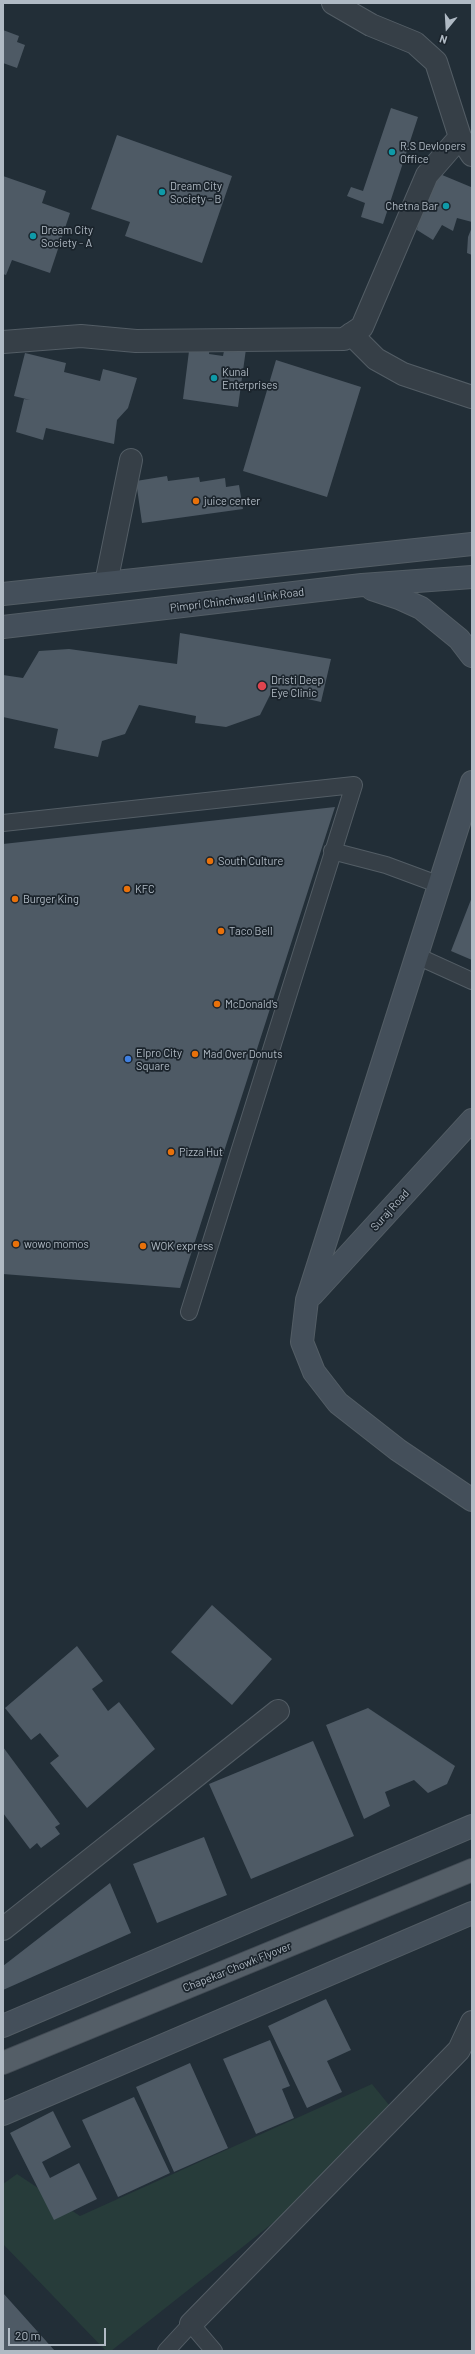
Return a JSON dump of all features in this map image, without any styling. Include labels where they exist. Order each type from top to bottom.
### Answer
[{"type":"main road","points":[[3,594],[472,544]]},
{"type":"main road","points":[[357,556],[362,585],[399,598],[421,608],[459,639],[472,656]]},
{"type":"main road","name":"Pimpri Chinchwad Link Road","points":[[3,627],[362,585],[472,577]]},
{"type":"main road","points":[[472,782],[308,1300],[302,1342],[314,1372],[338,1403],[398,1450],[472,1500]]},
{"type":"main road","name":"Suraj Road","points":[[308,1300],[472,1120]]},
{"type":"main road","points":[[3,2026],[472,1826]]},
{"type":"main road","name":"Chapekar Chowk Flyover","points":[[3,2063],[472,1870]]},
{"type":"main road","points":[[3,2114],[472,1913]]},
{"type":"street","points":[[333,3],[371,25],[415,42],[436,62],[460,137],[472,155]]},
{"type":"street","points":[[3,342],[81,336],[136,341],[344,339],[362,327],[427,175],[460,137]]},
{"type":"street","points":[[350,334],[376,359],[403,374],[472,397]]},
{"type":"street","points":[[106,583],[131,460]]},
{"type":"street","points":[[3,1929],[278,1711]]},
{"type":"street","points":[[191,2324],[459,2050],[472,2022]]},
{"type":"lane","points":[[3,823],[354,785],[332,851],[190,1312]]},
{"type":"lane","points":[[332,851],[386,865],[440,885]]},
{"type":"lane","points":[[417,956],[472,981]]},
{"type":"lane","points":[[166,2351],[191,2324],[214,2351]]},
{"type":"green space","points":[[372,2084],[402,2121],[111,2351],[106,2351],[3,2244],[3,2184],[17,2174],[80,2216]]},
{"type":"building","points":[[3,30],[19,36],[17,42],[25,45],[17,68],[3,63]]},
{"type":"building","name":"R.S Devlopers Office","points":[[391,108],[418,117],[383,224],[361,217],[365,203],[347,196],[351,187],[363,191]]},
{"type":"building","name":"Dream City Society - B","points":[[117,135],[232,176],[202,263],[125,236],[130,222],[91,209]]},
{"type":"building","name":"Chetna Bar","points":[[435,172],[471,187],[472,222],[457,218],[453,231],[442,225],[433,240],[417,230],[421,205]]},
{"type":"building","name":"Dream City Society - A","points":[[3,176],[46,191],[42,203],[70,213],[50,273],[12,260],[6,275],[3,274]]},
{"type":"building","points":[[472,227],[472,255],[467,253],[468,237]]},
{"type":"building","name":"Kunal Enterprises","points":[[190,343],[210,346],[209,354],[223,356],[225,346],[246,349],[238,407],[183,399]]},
{"type":"building","points":[[25,353],[66,363],[64,372],[100,381],[103,369],[137,378],[128,408],[117,420],[114,444],[46,428],[43,440],[16,432],[24,399],[30,400],[14,396]]},
{"type":"building","points":[[276,360],[361,387],[327,497],[243,471]]},
{"type":"building","points":[[167,476],[168,481],[199,477],[200,482],[225,478],[226,487],[239,485],[243,509],[142,523],[136,481]]},
{"type":"building","points":[[180,633],[331,659],[321,702],[272,691],[260,715],[226,727],[195,723],[196,716],[139,705],[125,734],[102,741],[98,757],[54,748],[58,729],[3,717],[3,675],[23,678],[39,651],[69,649],[177,664]]},
{"type":"building","name":"Elpro City Square","points":[[335,807],[180,1288],[3,1274],[3,844]]},
{"type":"building","points":[[472,897],[472,960],[451,951]]},
{"type":"building","points":[[212,1605],[272,1659],[232,1705],[171,1652]]},
{"type":"building","points":[[77,1646],[103,1681],[92,1689],[108,1711],[119,1702],[155,1749],[87,1808],[50,1763],[59,1756],[40,1733],[31,1740],[5,1708]]},
{"type":"building","points":[[368,1708],[455,1766],[447,1784],[428,1793],[414,1780],[385,1792],[390,1806],[364,1819],[326,1725]]},
{"type":"building","points":[[313,1741],[354,1836],[251,1879],[209,1784]]},
{"type":"building","points":[[3,1747],[60,1824],[55,1827],[60,1834],[41,1848],[37,1843],[30,1849],[3,1813]]},
{"type":"building","points":[[204,1837],[227,1895],[157,1923],[133,1864]]},
{"type":"building","points":[[110,1883],[131,1933],[3,1990],[3,1966]]},
{"type":"building","points":[[326,1999],[351,2050],[327,2061],[342,2092],[307,2108],[268,2026]]},
{"type":"building","points":[[270,2040],[290,2086],[282,2089],[294,2118],[256,2134],[223,2059]]},
{"type":"building","points":[[190,2063],[228,2148],[174,2172],[136,2087]]},
{"type":"building","points":[[134,2097],[170,2173],[118,2197],[82,2120]]},
{"type":"building","points":[[53,2111],[71,2147],[42,2162],[50,2178],[79,2163],[97,2199],[54,2220],[10,2133]]},
{"type":"building","points":[[3,2293],[55,2351],[3,2351]]},
{"type":"place","name":"R.S Devlopers Office","points":[[392,152]]},
{"type":"place","name":"Dream City Society - B","points":[[162,192]]},
{"type":"place","name":"Chetna Bar","points":[[446,206]]},
{"type":"place","name":"Dream City Society - A","points":[[33,236]]},
{"type":"place","name":"Kunal Enterprises","points":[[214,378]]},
{"type":"place","name":"juice center","points":[[196,501]]},
{"type":"place","name":"Dristi Deep Eye Clinic","points":[[262,686]]},
{"type":"place","name":"South Culture","points":[[210,861]]},
{"type":"place","name":"KFC","points":[[127,889]]},
{"type":"place","name":"Burger King","points":[[15,899]]},
{"type":"place","name":"Taco Bell","points":[[221,931]]},
{"type":"place","name":"McDonald's","points":[[217,1004]]},
{"type":"place","name":"Mad Over Donuts","points":[[195,1054]]},
{"type":"place","name":"Elpro City Square","points":[[128,1059]]},
{"type":"place","name":"Pizza Hut","points":[[171,1152]]},
{"type":"place","name":"wowo momos","points":[[16,1244]]},
{"type":"place","name":"WOK express","points":[[143,1246]]}]
